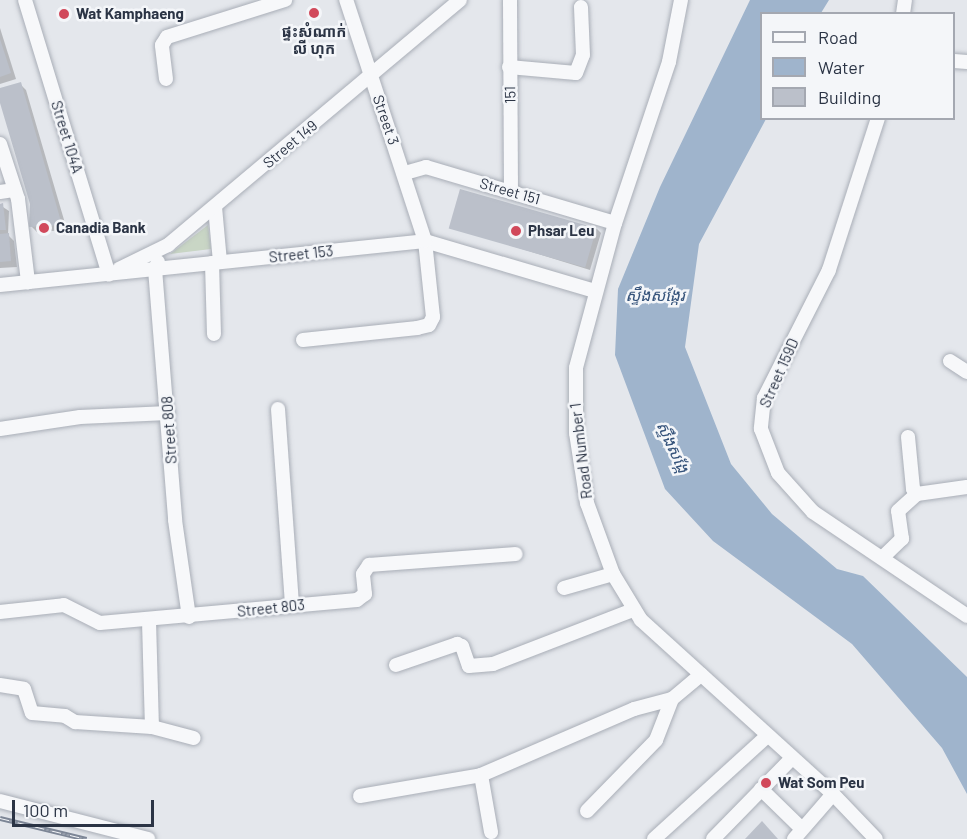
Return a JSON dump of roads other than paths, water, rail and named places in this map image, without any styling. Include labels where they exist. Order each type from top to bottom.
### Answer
[{"type":"street","name":"Street 104A","points":[[25,0],[109,274]]},
{"type":"street","points":[[166,79],[162,45],[167,37],[285,0]]},
{"type":"street","name":"Street 3","points":[[303,340],[429,325],[433,317],[425,241],[405,173],[346,0]]},
{"type":"street","name":"Street 149","points":[[109,274],[168,245],[460,0]]},
{"type":"street","name":"151","points":[[510,0],[511,191]]},
{"type":"street","name":"Road Number 1","points":[[681,0],[669,62],[615,223],[576,368],[576,433],[587,503],[613,574],[633,610],[767,736],[833,794],[876,839]]},
{"type":"street","points":[[509,67],[576,73],[581,69],[581,7]]},
{"type":"street","name":"Street 159D","points":[[877,120],[829,270],[768,389],[760,413],[768,451],[790,489],[813,512],[967,616]]},
{"type":"street","points":[[0,144],[15,190],[28,282]]},
{"type":"street","name":"Street 151","points":[[405,173],[426,167],[615,223]]},
{"type":"street","points":[[0,192],[15,190]]},
{"type":"street","points":[[214,334],[215,207]]},
{"type":"street","name":"Street 153","points":[[0,285],[425,241],[596,291]]},
{"type":"street","points":[[155,269],[168,245]]},
{"type":"street","name":"Street 808","points":[[155,269],[176,520],[189,617]]},
{"type":"street","points":[[950,361],[967,372]]},
{"type":"street","points":[[278,409],[292,606]]},
{"type":"street","points":[[0,429],[80,417],[168,413]]},
{"type":"street","points":[[908,437],[913,489],[917,494]]},
{"type":"street","points":[[882,558],[902,539],[898,512],[917,494],[967,487]]},
{"type":"street","name":"Street 803","points":[[0,612],[64,605],[92,621],[150,621],[292,606],[363,598],[363,574],[369,565],[516,554]]},
{"type":"street","points":[[564,588],[613,574]]},
{"type":"street","points":[[396,665],[458,644],[462,646],[469,666],[493,664],[633,610]]},
{"type":"street","points":[[150,621],[152,727]]},
{"type":"street","points":[[360,796],[481,775],[634,709],[672,699],[701,675]]},
{"type":"street","points":[[0,685],[24,689],[32,713],[65,716],[75,722],[152,727],[194,738]]},
{"type":"street","points":[[587,811],[656,740],[672,699]]},
{"type":"street","points":[[654,839],[767,736]]},
{"type":"street","points":[[713,839],[792,758]]},
{"type":"street","points":[[481,775],[490,832]]},
{"type":"street","points":[[761,789],[798,834],[833,794]]},
{"type":"street","points":[[0,801],[148,839]]},
{"type":"water","name":"ស្ទឹងសង្កែរ","points":[[750,0],[829,0],[822,12],[760,12],[760,120],[765,120],[699,244],[685,347],[731,464],[772,514],[837,569],[863,576],[967,677],[967,794],[942,748],[852,644],[713,541],[665,489],[615,355],[618,289],[660,187]]},
{"type":"railway","points":[[0,818],[87,839]]},
{"type":"place","name":"ផ្ទះសំណាក់ លី ហុក","points":[[314,13]]},
{"type":"place","name":"Wat Kamphaeng","points":[[64,14]]},
{"type":"place","name":"Canadia Bank","points":[[44,228]]},
{"type":"place","name":"Phsar Leu","points":[[516,231]]},
{"type":"place","name":"Wat Som Peu","points":[[766,783]]},
{"type":"water label","name":"ស្ទឹងសង្កែ","points":[[673,447]]}]
